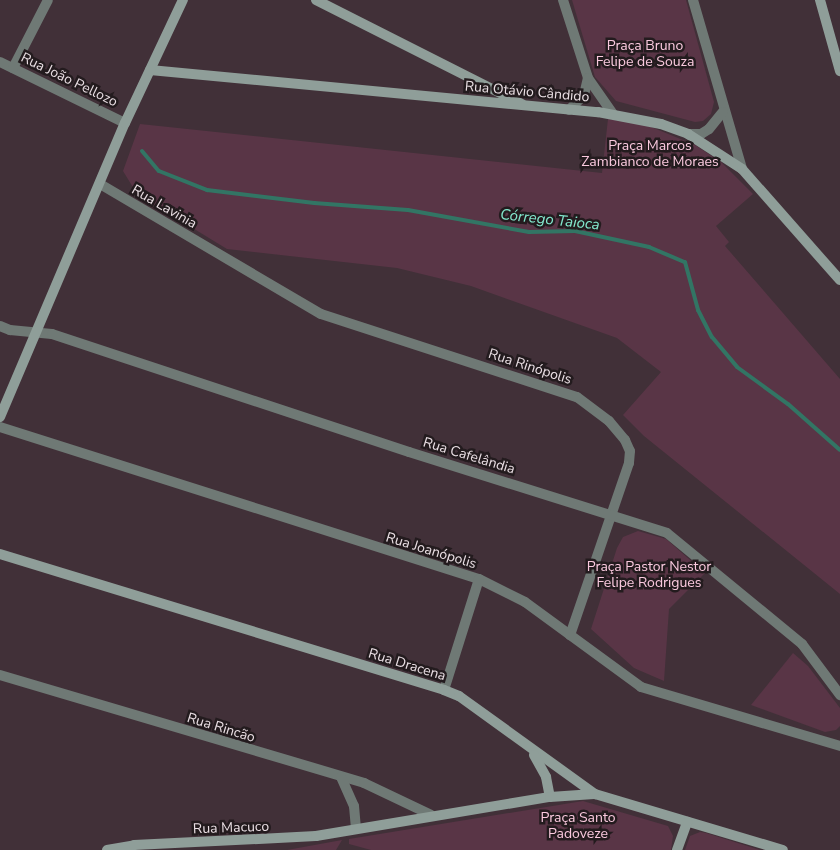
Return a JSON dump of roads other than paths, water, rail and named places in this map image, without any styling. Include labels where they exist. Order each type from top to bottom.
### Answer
[{"type":"street","points":[[13,68],[48,0]]},
{"type":"street","points":[[0,417],[125,123],[182,0]]},
{"type":"street","points":[[316,0],[528,107]]},
{"type":"street","points":[[562,0],[588,78],[613,114]]},
{"type":"street","points":[[693,0],[723,112],[742,169]]},
{"type":"street","points":[[820,0],[840,71]]},
{"type":"street","name":"Rua João Pellozo","points":[[0,62],[125,123]]},
{"type":"street","name":"Rua Otávio Cândido","points":[[150,70],[613,114],[661,124],[688,134],[742,169],[840,280]]},
{"type":"street","points":[[569,110],[584,95],[588,78]]},
{"type":"street","points":[[688,134],[701,134],[709,129],[723,112]]},
{"type":"street","name":"Rua Lavinia","points":[[100,184],[321,314],[445,354]]},
{"type":"street","name":"Rua Cafelândia","points":[[0,326],[36,334],[52,334],[400,449],[613,515],[680,540],[802,644],[840,694]]},
{"type":"street","name":"Rua Rinópolis","points":[[445,354],[577,397],[609,421],[630,451],[613,515],[570,635]]},
{"type":"street","name":"Rua Joanópolis","points":[[0,427],[479,579],[525,602],[631,682],[652,692],[837,743]]},
{"type":"street","name":"Rua Dracena","points":[[0,554],[444,690],[459,696],[530,750],[595,794],[783,850]]},
{"type":"street","points":[[444,690],[479,579]]},
{"type":"street","name":"Rua Rincão","points":[[0,675],[341,777],[393,795],[431,815]]},
{"type":"street","points":[[530,750],[546,777],[550,797]]},
{"type":"street","points":[[341,777],[354,806],[356,829]]},
{"type":"street","name":"Rua Macuco","points":[[107,850],[134,845],[283,840],[550,797],[595,794]]},
{"type":"street","points":[[678,850],[687,822]]},
{"type":"waterway","name":"Córrego Taioca","points":[[142,151],[159,171],[207,190],[314,203],[408,210],[529,232],[575,231],[649,247],[685,262],[698,310],[712,337],[737,367],[788,404],[840,450]]},
{"type":"park label","name":"Praça Bruno Felipe de Souza","points":[[645,54]]},
{"type":"park label","name":"Praça Marcos Zambianco de Moraes","points":[[650,154]]},
{"type":"park label","name":"Praça Pastor Nestor Felipe Rodrigues","points":[[649,576]]},
{"type":"park label","name":"Praça Santo Padoveze","points":[[578,826]]}]
